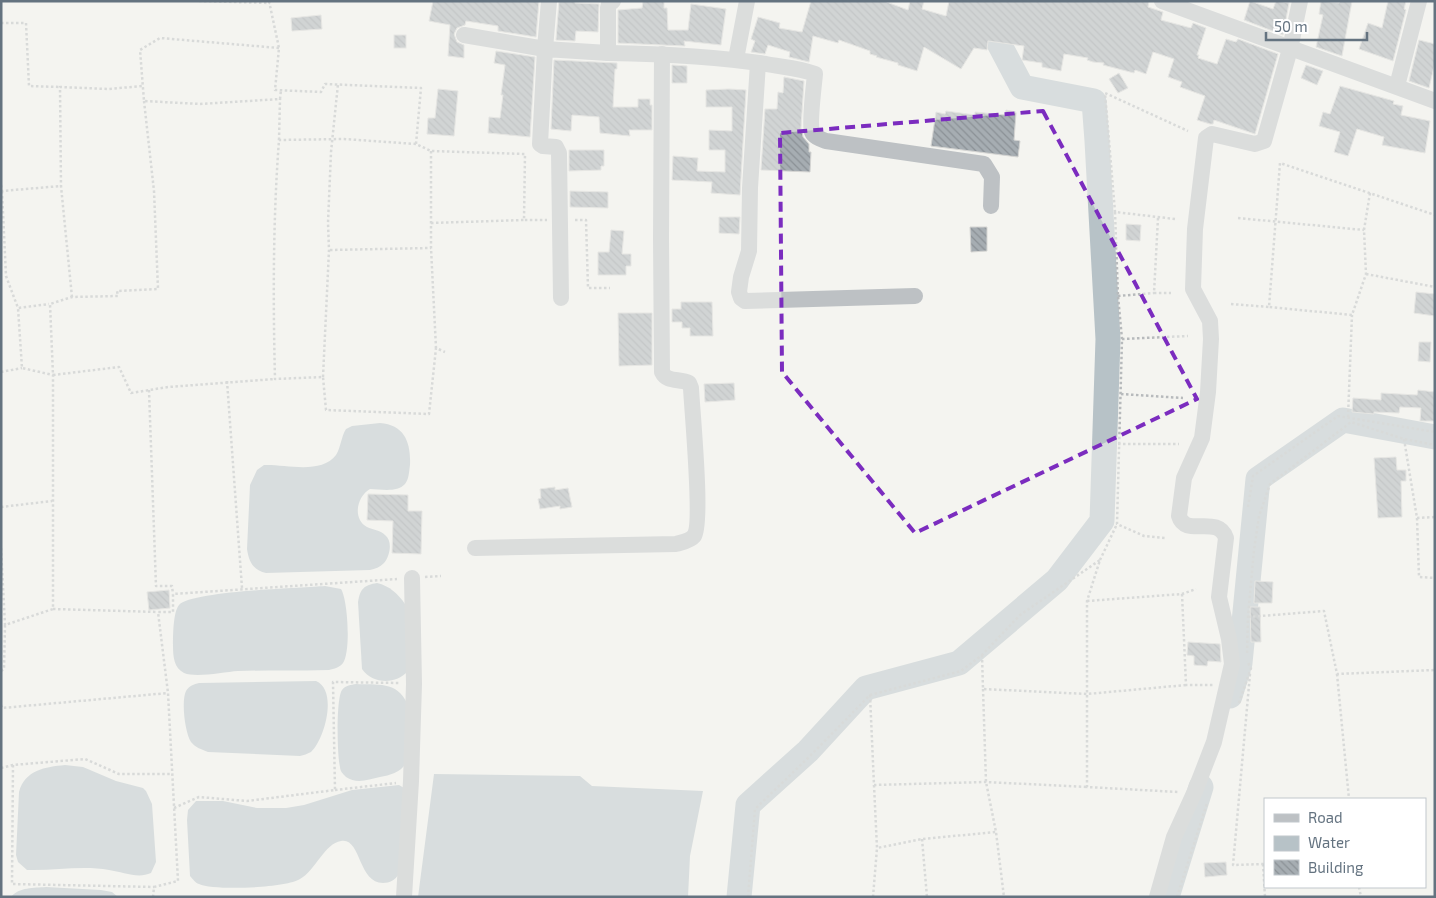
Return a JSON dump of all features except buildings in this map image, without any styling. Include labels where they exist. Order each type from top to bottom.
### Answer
[{"type":"street","points":[[548,1],[540,144],[543,146],[556,146],[558,150],[561,220],[561,298]]},
{"type":"street","points":[[608,53],[608,8],[613,1]]},
{"type":"street","points":[[736,59],[747,1]]},
{"type":"street","points":[[1157,897],[1174,837],[1195,791],[1214,742],[1232,664],[1229,639],[1219,597],[1226,538],[1223,531],[1218,527],[1186,525],[1180,520],[1179,516],[1184,478],[1202,438],[1208,392],[1211,339],[1210,321],[1193,289],[1195,229],[1206,138],[1212,134],[1255,144],[1264,141],[1290,49],[1300,1]]},
{"type":"street","points":[[1397,86],[1418,1]]},
{"type":"street","points":[[1171,3],[1290,49],[1435,101]]},
{"type":"street","points":[[464,34],[544,49],[736,59],[815,74],[812,132],[821,139],[984,164],[992,177],[990,206]]},
{"type":"street","points":[[475,548],[676,544],[688,541],[694,536],[698,522],[691,388],[686,381],[664,377],[662,372],[660,238],[662,54]]},
{"type":"street","points":[[758,63],[750,188],[750,251],[741,276],[739,292],[741,298],[746,301],[915,296]]},
{"type":"street","points":[[404,897],[412,781],[414,684],[412,578]]},
{"type":"path","points":[[199,1],[269,2],[279,48],[275,90],[321,92],[325,84],[421,88],[416,144]]},
{"type":"path","points":[[1,23],[26,24],[29,86],[108,89],[143,86]]},
{"type":"path","points":[[18,308],[50,304],[72,297],[118,296],[117,291],[158,289],[154,191],[140,50],[160,38],[279,48]]},
{"type":"path","points":[[338,84],[332,139],[328,223],[329,250],[323,377],[326,410],[429,414],[436,348],[431,248],[431,150]]},
{"type":"path","points":[[60,87],[61,186],[72,297]]},
{"type":"path","points":[[275,379],[273,311],[276,177],[281,90]]},
{"type":"path","points":[[1087,787],[1087,601],[1100,560],[1117,524],[1121,394],[1122,339],[1118,296],[1115,212],[1105,94],[1188,131]]},
{"type":"path","points":[[144,101],[200,104],[280,99]]},
{"type":"path","points":[[279,140],[332,139],[416,144],[431,150],[525,154],[524,220]]},
{"type":"path","points":[[1269,306],[1277,222],[1280,163],[1435,215]]},
{"type":"path","points":[[1,185],[6,276],[18,308],[22,368]]},
{"type":"path","points":[[2,191],[61,186]]},
{"type":"path","points":[[1348,417],[1352,314],[1366,274],[1364,230],[1370,193]]},
{"type":"path","points":[[1115,212],[1175,219]]},
{"type":"path","points":[[1154,293],[1158,218]]},
{"type":"path","points":[[1238,218],[1364,230]]},
{"type":"path","points":[[432,223],[586,220],[588,288],[610,288]]},
{"type":"path","points":[[329,250],[431,248]]},
{"type":"path","points":[[1366,274],[1435,287]]},
{"type":"path","points":[[1118,296],[1171,293]]},
{"type":"path","points":[[50,304],[53,375],[53,609]]},
{"type":"path","points":[[1231,304],[1352,314]]},
{"type":"path","points":[[1122,339],[1188,336]]},
{"type":"path","points":[[436,348],[445,352]]},
{"type":"path","points":[[1,372],[22,368],[53,375],[118,367],[131,393],[227,381],[323,377]]},
{"type":"path","points":[[227,381],[242,588]]},
{"type":"path","points":[[6,626],[53,609],[173,612],[172,586],[156,586],[150,390]]},
{"type":"path","points":[[1121,394],[1184,398]]},
{"type":"path","points":[[1248,507],[1252,476],[1338,416],[1435,432]]},
{"type":"path","points":[[1264,864],[1234,865],[1251,668],[1247,658],[1248,616],[1254,550],[1259,516],[1270,484],[1351,422],[1404,439],[1435,445]]},
{"type":"path","points":[[1404,439],[1417,518],[1419,577],[1435,578]]},
{"type":"path","points":[[1118,444],[1179,444]]},
{"type":"path","points":[[1,507],[52,500]]},
{"type":"path","points":[[1417,518],[1435,517]]},
{"type":"path","points":[[1117,524],[1144,536],[1165,538]]},
{"type":"path","points":[[1,548],[6,626],[4,669],[1,670]]},
{"type":"path","points":[[748,897],[756,809],[870,695],[961,671],[982,655],[1020,614],[1100,560]]},
{"type":"path","points":[[172,594],[441,576]]},
{"type":"path","points":[[1087,601],[1182,594],[1196,589]]},
{"type":"path","points":[[1182,594],[1186,685]]},
{"type":"path","points":[[1248,616],[1324,611],[1337,674],[1349,798]]},
{"type":"path","points":[[13,765],[12,884],[154,886],[178,881],[168,693],[158,612]]},
{"type":"path","points":[[982,655],[986,782],[996,832],[1004,897]]},
{"type":"path","points":[[1239,705],[1251,668]]},
{"type":"path","points":[[1337,674],[1435,670]]},
{"type":"path","points":[[335,790],[333,682],[414,684]]},
{"type":"path","points":[[983,689],[1087,694],[1186,685],[1220,685]]},
{"type":"path","points":[[1,707],[168,693]]},
{"type":"path","points":[[870,695],[877,848],[873,897]]},
{"type":"path","points":[[1,768],[13,765],[85,759],[119,774],[172,774]]},
{"type":"path","points":[[174,808],[199,797],[247,801],[412,781]]},
{"type":"path","points":[[874,785],[986,782],[1178,792]]},
{"type":"path","points":[[1177,897],[1209,796]]},
{"type":"path","points":[[877,848],[922,839],[996,832]]},
{"type":"path","points":[[922,839],[927,897]]},
{"type":"path","points":[[154,886],[154,897]]},
{"type":"highlighted area","points":[[1043,111],[1197,399],[915,533],[782,372],[780,133]]},
{"type":"water","points":[[389,424],[401,431],[408,443],[410,457],[409,475],[402,487],[393,490],[370,489],[359,502],[358,513],[362,523],[383,533],[388,538],[390,545],[389,553],[384,563],[370,570],[266,573],[255,568],[250,562],[247,549],[250,485],[257,470],[264,465],[312,467],[321,465],[336,455],[346,429],[352,426]]},
{"type":"water","points":[[377,583],[393,591],[405,604],[408,671],[397,679],[384,681],[372,678],[362,669],[358,602],[363,588]]},
{"type":"water","points":[[325,586],[341,589],[345,604],[348,638],[345,657],[339,667],[329,670],[238,671],[196,675],[184,673],[176,665],[173,650],[174,619],[179,605],[188,600],[224,593]]},
{"type":"water","points":[[316,681],[323,686],[328,704],[325,726],[321,737],[311,752],[300,756],[208,752],[195,746],[189,738],[184,717],[184,702],[186,691],[193,685],[199,683]]},
{"type":"water","points":[[356,684],[379,685],[392,688],[403,696],[407,703],[406,763],[394,773],[362,781],[350,779],[343,774],[338,751],[340,695],[345,687]]},
{"type":"water","points":[[65,765],[83,767],[116,781],[143,788],[146,791],[152,804],[156,862],[151,873],[136,875],[89,868],[27,870],[18,862],[16,855],[19,792],[22,785],[31,774],[37,771]]},
{"type":"water","points":[[434,774],[580,776],[592,786],[703,791],[690,856],[688,897],[418,897]]},
{"type":"water","points":[[399,785],[404,788],[399,874],[390,882],[375,881],[369,876],[352,846],[348,842],[341,841],[330,847],[300,879],[280,885],[234,888],[207,886],[195,882],[190,876],[187,820],[188,810],[196,801],[223,801],[257,808],[286,808],[304,805],[352,790]]},
{"type":"water","points":[[46,887],[101,890],[112,892],[118,897],[11,897],[18,891]]},
{"type":"waterway","points":[[739,897],[748,805],[808,751],[866,688],[959,663],[1057,580],[1102,521],[1108,339],[1094,101],[1022,87],[994,34],[996,10]]},
{"type":"waterway","points":[[1230,696],[1240,663],[1258,479],[1343,420],[1435,437]]},
{"type":"waterway","points":[[1167,897],[1201,787]]}]
